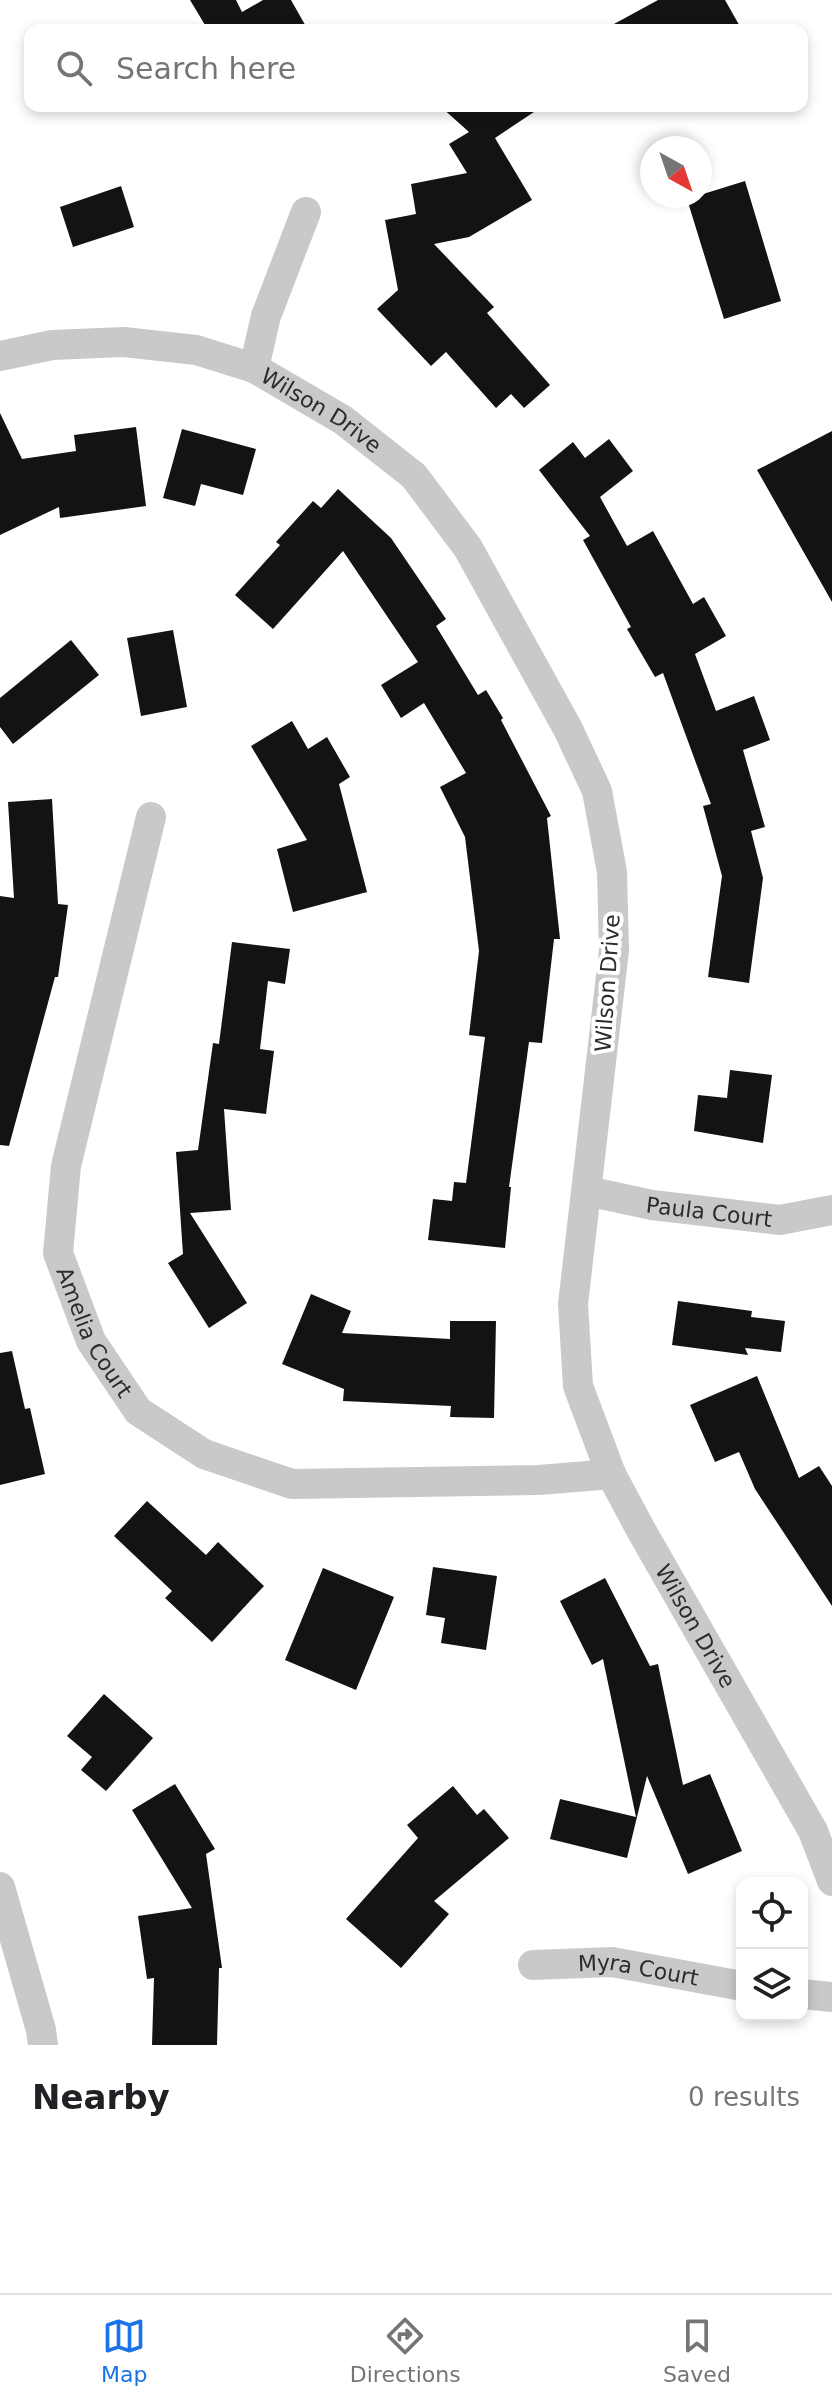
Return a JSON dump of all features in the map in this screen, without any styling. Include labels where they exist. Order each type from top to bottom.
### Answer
[{"type":"street","points":[[254,368],[266,316],[306,212]]},
{"type":"street","name":"Wilson Drive","points":[[0,356],[52,345],[124,342],[196,350],[254,368],[343,420],[414,476],[468,548],[568,729],[597,791],[612,872],[614,950],[573,1304],[578,1386],[611,1474],[813,1831],[832,1881]]},
{"type":"street","name":"Amelia Court","points":[[151,817],[66,1166],[58,1253],[91,1341],[138,1411],[204,1454],[292,1484],[539,1480],[611,1474]]},
{"type":"street","name":"Paula Court","points":[[587,1191],[652,1205],[780,1220],[832,1210]]},
{"type":"street","points":[[0,1887],[43,2045]]},
{"type":"street","name":"Myra Court","points":[[533,1965],[612,1962],[736,1985]]},
{"type":"street","points":[[808,1995],[832,1997]]},
{"type":"building","points":[[190,0],[236,0],[242,12],[263,0],[291,0],[305,24],[204,24]]},
{"type":"building","points":[[658,0],[725,0],[739,24],[614,24]]},
{"type":"building","points":[[447,112],[534,112],[495,138],[532,200],[469,237],[434,244],[494,307],[487,313],[550,385],[524,408],[511,394],[496,408],[446,352],[431,366],[377,309],[398,290],[385,220],[416,214],[411,184],[467,173],[449,144],[469,132]]},
{"type":"building","points":[[745,181],[781,301],[724,319],[690,208],[712,208],[712,191]]},
{"type":"building","points":[[121,186],[134,227],[73,247],[60,207]]},
{"type":"building","points":[[0,413],[22,459],[76,451],[74,435],[136,427],[146,506],[60,518],[59,507],[0,535]]},
{"type":"building","points":[[182,429],[256,449],[243,495],[201,484],[195,506],[163,498]]},
{"type":"building","points":[[832,431],[832,602],[757,470]]},
{"type":"building","points":[[609,439],[633,471],[600,497],[627,546],[653,531],[693,604],[704,597],[726,636],[695,654],[716,711],[754,696],[770,740],[743,750],[765,827],[751,831],[763,878],[749,983],[708,977],[722,876],[703,806],[711,804],[663,673],[655,677],[627,629],[631,627],[583,540],[590,536],[539,470],[573,442],[585,458]]},
{"type":"building","points":[[338,489],[391,538],[446,619],[436,626],[478,695],[486,690],[503,718],[501,720],[551,816],[547,818],[560,939],[554,939],[542,1043],[529,1042],[509,1187],[505,1248],[428,1240],[433,1199],[452,1201],[454,1182],[466,1183],[485,1037],[469,1035],[479,951],[465,837],[440,787],[466,773],[424,703],[401,718],[381,685],[418,662],[343,551],[273,629],[235,595],[280,545],[276,542],[313,501],[321,508]]},
{"type":"building","points":[[173,630],[187,707],[141,716],[127,638]]},
{"type":"building","points":[[71,640],[99,675],[13,744],[0,727],[0,698]]},
{"type":"building","points":[[292,721],[308,749],[327,737],[350,777],[339,784],[367,892],[293,912],[277,849],[307,840],[251,746]]},
{"type":"building","points":[[52,799],[58,904],[68,905],[58,977],[55,977],[9,1146],[0,1145],[0,896],[14,898],[8,802]]},
{"type":"building","points":[[232,942],[290,949],[285,984],[268,981],[260,1049],[274,1051],[266,1114],[224,1109],[231,1210],[190,1213],[247,1303],[209,1328],[168,1263],[183,1254],[176,1152],[198,1150],[213,1043],[219,1044]]},
{"type":"building","points":[[730,1070],[772,1075],[763,1143],[694,1131],[698,1095],[727,1098]]},
{"type":"building","points":[[311,1294],[351,1311],[342,1333],[450,1339],[450,1321],[496,1321],[494,1418],[450,1417],[451,1406],[343,1401],[344,1389],[282,1364]]},
{"type":"building","points":[[678,1301],[752,1311],[751,1317],[785,1321],[781,1352],[745,1348],[748,1355],[672,1345]]},
{"type":"building","points":[[12,1351],[25,1409],[30,1408],[45,1474],[0,1485],[0,1353]]},
{"type":"building","points":[[757,1376],[799,1478],[819,1466],[832,1486],[832,1606],[755,1489],[739,1452],[715,1462],[690,1405]]},
{"type":"building","points":[[147,1501],[206,1555],[218,1542],[264,1586],[212,1642],[165,1598],[172,1591],[114,1536]]},
{"type":"building","points":[[433,1567],[497,1576],[486,1650],[441,1643],[445,1618],[426,1615]]},
{"type":"building","points":[[323,1568],[394,1597],[356,1690],[285,1660]]},
{"type":"building","points":[[605,1578],[650,1666],[658,1664],[683,1785],[710,1774],[742,1851],[688,1874],[647,1776],[627,1858],[550,1839],[560,1799],[636,1817],[603,1659],[592,1665],[560,1601]]},
{"type":"building","points":[[104,1694],[153,1738],[106,1791],[81,1770],[92,1757],[67,1736]]},
{"type":"building","points":[[175,1784],[215,1849],[206,1854],[222,1968],[219,1968],[217,2045],[152,2045],[154,1978],[147,1979],[138,1916],[192,1908],[132,1810]]},
{"type":"building","points":[[453,1786],[477,1815],[484,1809],[509,1838],[434,1901],[449,1914],[401,1968],[346,1919],[418,1838],[407,1825]]}]
